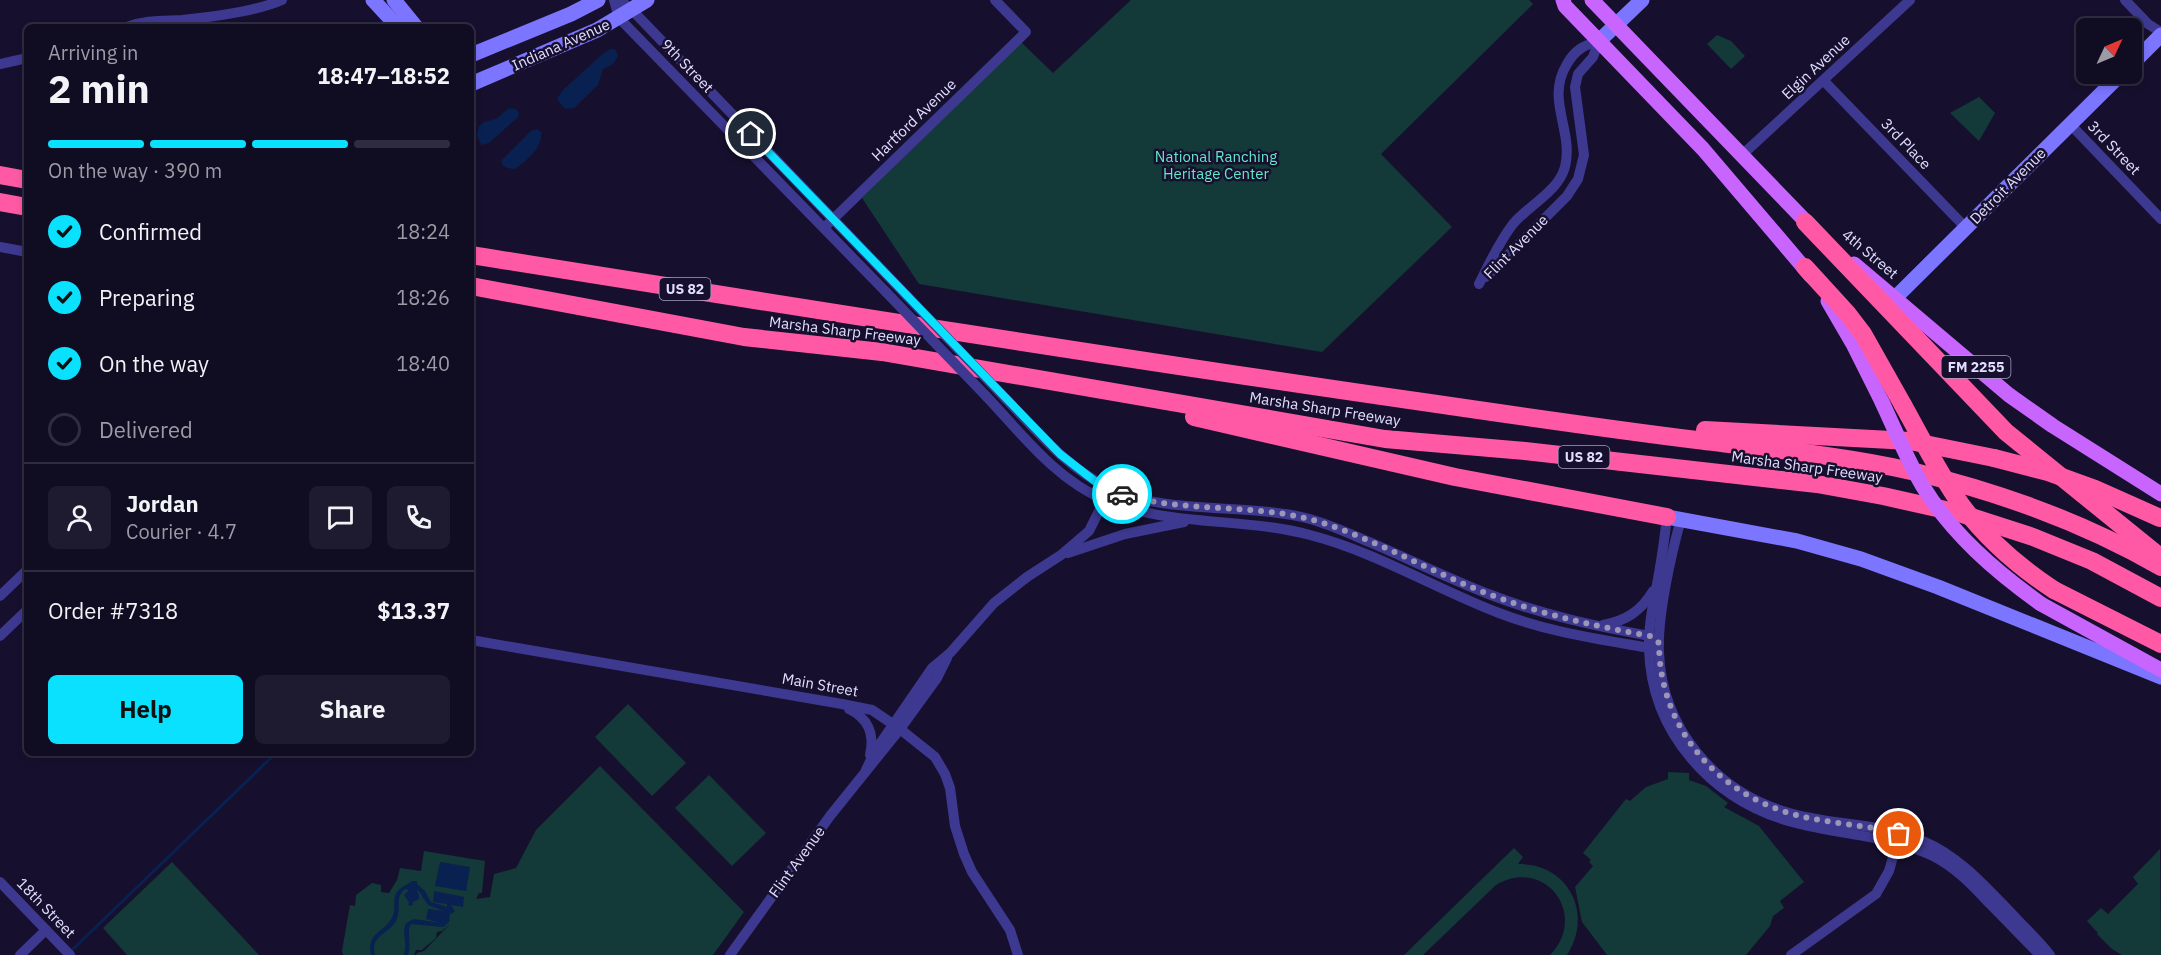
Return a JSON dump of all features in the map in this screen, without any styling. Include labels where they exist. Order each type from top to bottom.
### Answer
[{"type":"highway","points":[[2,175],[24,179]]},
{"type":"highway","points":[[0,202],[24,206]]},
{"type":"highway","points":[[1805,222],[2006,432],[2161,557]]},
{"type":"highway","name":"Marsha Sharp Freeway","points":[[474,255],[1116,358],[1907,470],[1980,489],[2051,514],[2119,543],[2161,567]]},
{"type":"highway","points":[[1805,267],[1863,334],[1941,474],[1963,507],[1994,543],[2054,590],[2161,644]]},
{"type":"highway","name":"Marsha Sharp Freeway","points":[[474,287],[744,337],[882,352],[1385,439],[1525,450],[1817,484],[1959,513],[2033,537],[2092,561],[2161,598]]},
{"type":"highway","points":[[992,370],[1013,381],[1121,400],[1455,477],[1674,518]]},
{"type":"highway","points":[[1571,424],[1910,441],[1994,458],[2048,472],[2095,489],[2161,518]]},
{"type":"main road","points":[[1563,0],[1565,6],[1703,149],[1805,267],[1833,308],[1922,485],[1968,544],[1998,572],[2041,604],[2161,670]]},
{"type":"main road","name":"4th Street","points":[[1592,0],[1805,222],[2010,395],[2053,426],[2161,494]]},
{"type":"street","points":[[137,24],[199,18],[266,7],[282,0]]},
{"type":"street","name":"Indiana Avenue","points":[[474,54],[572,14],[598,0]]},
{"type":"street","name":"9th Street","points":[[614,0],[833,220],[1068,462],[1110,489]]},
{"type":"street","name":"Indiana Avenue","points":[[474,83],[576,40],[624,9],[647,0]]},
{"type":"street","name":"Hartford Avenue","points":[[824,229],[1026,32],[995,0]]},
{"type":"street","name":"Flint Avenue","points":[[1599,41],[1593,57],[1578,74],[1575,87],[1584,155],[1578,179],[1566,196],[1479,284],[1512,226],[1554,186],[1562,174],[1567,148],[1558,97],[1559,81],[1570,59],[1583,46],[1599,41],[1642,0]]},
{"type":"street","name":"Elgin Avenue","points":[[1742,155],[1910,0]]},
{"type":"street","points":[[2125,0],[2148,24],[2161,33],[2142,53]]},
{"type":"street","points":[[388,2],[397,24]]},
{"type":"street","points":[[388,2],[413,24]]},
{"type":"street","name":"9th Street","points":[[624,9],[824,229],[1050,463],[1080,486],[1104,500]]},
{"type":"street","points":[[0,64],[24,59]]},
{"type":"street","name":"3rd Place","points":[[1824,81],[1966,228]]},
{"type":"street","name":"Detroit Avenue","points":[[1895,298],[2111,84]]},
{"type":"street","name":"3rd Street","points":[[2070,124],[2161,219]]},
{"type":"street","points":[[0,247],[24,251]]},
{"type":"street","points":[[1110,489],[1148,501],[1260,511],[1320,522],[1492,595],[1549,615],[1652,642]]},
{"type":"street","name":"Flint Avenue","points":[[730,955],[866,770],[875,751],[896,727],[932,668],[950,653],[994,603],[1026,577],[1061,555],[1089,531],[1110,489]]},
{"type":"street","name":"Flint Avenue","points":[[1104,500],[1154,515],[1283,529],[1313,536],[1383,562],[1489,609],[1527,623],[1563,633],[1652,642]]},
{"type":"street","points":[[1674,518],[1656,586],[1652,642],[1654,686],[1669,723],[1687,755],[1724,790],[1756,810],[1774,817],[1795,823],[1921,840],[1960,863],[2050,955]]},
{"type":"street","points":[[1652,642],[1665,595],[1674,518]]},
{"type":"street","points":[[1674,518],[1797,541],[1861,559],[1938,587],[2161,677]]},
{"type":"street","name":"Flint Avenue","points":[[1061,555],[1125,534],[1199,520]]},
{"type":"street","points":[[0,596],[24,573]]},
{"type":"street","points":[[1597,626],[1619,621],[1632,615],[1643,605],[1656,586]]},
{"type":"street","points":[[0,636],[24,613]]},
{"type":"street","name":"Main Street","points":[[474,641],[872,710],[927,749],[941,767],[950,788],[955,826],[964,854],[972,872],[1010,930],[1018,955]]},
{"type":"street","points":[[838,703],[862,716],[870,729],[871,749],[866,770]]},
{"type":"street","points":[[1791,955],[1876,894],[1886,879],[1898,838]]},
{"type":"street","points":[[1898,838],[1953,868],[2040,955]]},
{"type":"street","name":"18th Street","points":[[0,882],[70,955]]},
{"type":"street","points":[[20,955],[46,930]]},
{"type":"green space","name":"National Ranching Heritage Center","points":[[1131,0],[1529,0],[1533,4],[1381,154],[1452,227],[1322,352],[919,284],[862,198],[1021,42],[1053,73]]},
{"type":"green space","points":[[1717,35],[1731,41],[1745,56],[1731,69],[1707,44]]},
{"type":"green space","points":[[1979,97],[1995,113],[1979,141],[1950,113]]},
{"type":"green space","points":[[628,704],[686,763],[652,796],[595,737]]},
{"type":"green space","points":[[600,766],[744,912],[713,955],[416,955],[424,951],[450,924],[437,932],[436,938],[422,950],[416,950],[414,955],[343,955],[350,905],[355,906],[356,895],[372,883],[381,885],[381,892],[389,893],[397,880],[400,868],[421,871],[424,851],[485,861],[482,893],[479,893],[476,899],[490,897],[494,874],[516,868],[536,830]]},
{"type":"green space","points":[[1668,772],[1689,773],[1689,780],[1706,786],[1728,803],[1724,807],[1759,826],[1804,882],[1780,901],[1784,908],[1773,916],[1770,926],[1746,955],[1607,955],[1582,922],[1575,887],[1593,866],[1589,862],[1591,860],[1583,853],[1626,799],[1630,801],[1646,787],[1668,779]]},
{"type":"green space","points":[[709,775],[766,833],[732,866],[675,808]]},
{"type":"green space","points":[[1514,848],[1523,857],[1518,864],[1536,866],[1551,872],[1563,881],[1571,893],[1577,907],[1578,923],[1575,939],[1567,955],[1550,955],[1561,939],[1565,923],[1563,908],[1556,894],[1545,884],[1531,878],[1514,878],[1496,885],[1423,955],[1404,955]]},
{"type":"green space","points":[[2160,849],[2161,955],[2122,955],[2112,949],[2087,921],[2101,908],[2108,914],[2138,884],[2133,877]]},
{"type":"green space","points":[[172,862],[259,955],[127,955],[103,928]]},
{"type":"water","points":[[611,49],[615,49],[618,56],[613,64],[603,69],[598,85],[574,108],[565,109],[557,99],[563,90]]},
{"type":"water","points":[[509,108],[516,109],[519,113],[518,117],[489,143],[481,145],[477,135],[479,126],[496,119]]},
{"type":"water","points":[[537,129],[541,132],[541,138],[529,158],[515,169],[503,165],[501,161],[531,131]]},
{"type":"water","points":[[440,862],[470,867],[466,891],[435,886]]},
{"type":"water","points":[[412,881],[417,881],[431,902],[447,907],[447,904],[433,902],[434,891],[464,897],[463,907],[451,905],[455,911],[450,913],[449,922],[443,927],[411,924],[409,951],[408,955],[404,955],[406,923],[414,919],[441,923],[426,919],[428,909],[444,911],[428,905],[418,890],[419,899],[413,902],[412,906],[408,905],[409,902],[404,895],[409,890],[405,889],[400,896],[396,921],[375,943],[375,955],[371,955],[371,941],[390,921],[397,892]]},
{"type":"waterway","points":[[70,952],[273,756]]},
{"type":"way so far","points":[[1122,494],[1177,505],[1244,509],[1290,515],[1320,522],[1533,610],[1581,623],[1650,636],[1659,643],[1665,693],[1679,727],[1698,755],[1732,787],[1769,807],[1797,816],[1899,834]]},
{"type":"route","points":[[751,134],[1068,462],[1096,482],[1122,494]]}]
